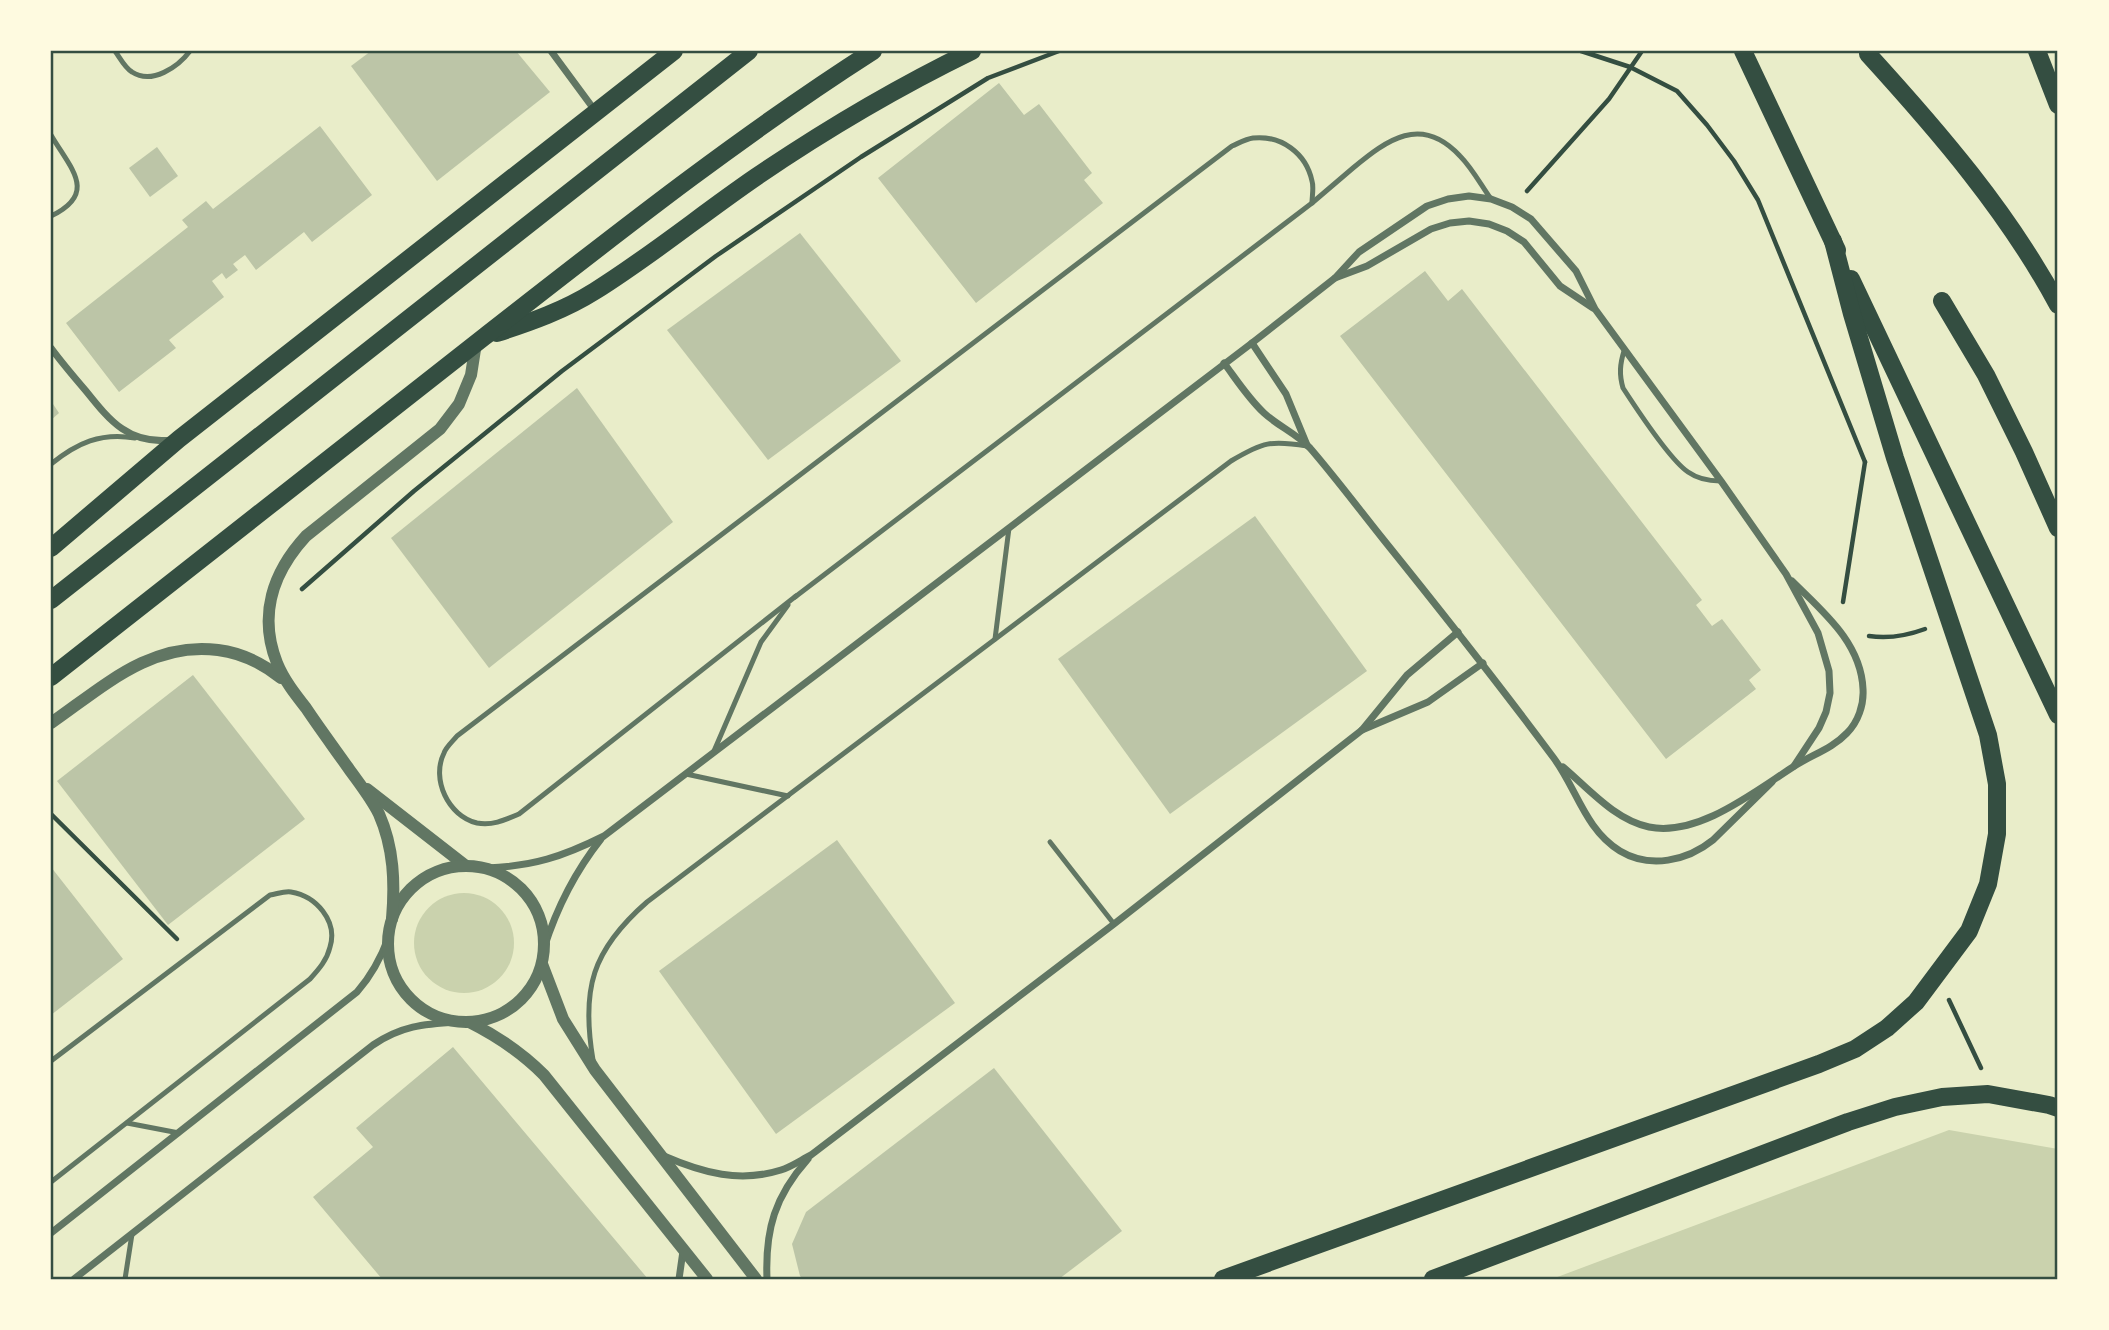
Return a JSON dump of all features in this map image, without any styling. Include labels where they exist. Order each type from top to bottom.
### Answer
[{"type":"main road","points":[[51,548],[180,439],[674,51]]},
{"type":"main road","points":[[51,600],[749,51]]},
{"type":"main road","points":[[51,677],[712,161],[812,90],[873,51]]},
{"type":"main road","points":[[480,340],[535,321],[594,292],[756,177],[834,127],[972,51]]},
{"type":"main road","points":[[1743,51],[2058,715]]},
{"type":"main road","points":[[2037,51],[2058,105]]},
{"type":"main road","points":[[1868,54],[1934,127],[1995,204],[2058,304]]},
{"type":"main road","points":[[1223,1279],[1855,1049],[1887,1028],[1916,1002],[1969,931],[1987,884],[1997,834],[1997,784],[1988,734],[1895,458],[1833,241]]},
{"type":"main road","points":[[1942,301],[1997,397],[2058,528]]},
{"type":"main road","points":[[1433,1279],[1895,1107],[1942,1097],[1988,1094],[2058,1108]]},
{"type":"street","points":[[551,51],[596,111]]},
{"type":"street","points":[[392,919],[404,898],[421,881],[442,870],[466,866],[517,866],[548,860],[577,850],[604,836],[1252,343],[1335,278],[1359,252],[1427,206],[1469,196],[1491,199],[1512,207],[1531,219],[1568,261],[1595,309],[1624,351],[1786,574],[1818,633],[1824,648],[1830,682],[1826,712],[1819,728],[1794,766]]},
{"type":"street","points":[[1335,278],[1367,266],[1430,229],[1469,221],[1507,231],[1524,242],[1560,286],[1595,309]]},
{"type":"street","points":[[51,1233],[357,992],[382,957],[392,919],[395,883],[390,847],[379,814],[288,684],[277,664],[268,618],[271,595],[279,573],[306,536],[440,429],[458,404],[471,375],[480,340]]},
{"type":"street","points":[[1252,343],[1286,394],[1307,446]]},
{"type":"street","points":[[51,348],[108,418],[123,430],[141,439],[180,439]]},
{"type":"street","points":[[1224,363],[1264,413],[1307,446],[1483,663],[1557,762],[1595,830],[1607,842],[1621,852],[1655,861],[1688,855],[1704,847],[1772,782]]},
{"type":"street","points":[[1557,762],[1617,814],[1633,823],[1651,828],[1671,829],[1707,819],[1833,745],[1847,734],[1856,722],[1861,707],[1861,673],[1848,640],[1839,628],[1786,574]]},
{"type":"street","points":[[767,1279],[768,1234],[777,1205],[791,1178],[811,1156],[1362,730],[1407,675],[1458,632]]},
{"type":"street","points":[[51,723],[128,671],[152,657],[176,650],[201,648],[247,656],[269,668],[288,684]]},
{"type":"street","points":[[1362,730],[1429,702],[1483,663]]},
{"type":"street","points":[[359,783],[466,866]]},
{"type":"street","points":[[74,1279],[389,1034],[428,1023],[485,1020],[514,1005],[526,994],[542,964],[553,917],[567,888],[584,860],[604,836]]},
{"type":"street","points":[[487,868],[506,877],[523,890],[539,917],[544,948]]},
{"type":"street","points":[[389,936],[389,956],[395,976],[405,993],[420,1007],[437,1016],[462,1022],[509,1044],[528,1059],[544,1075],[707,1279]]},
{"type":"street","points":[[542,964],[564,1019],[595,1070],[756,1279]]},
{"type":"street","points":[[660,1155],[720,1176],[752,1177],[783,1170],[811,1156]]},
{"type":"street","points":[[679,1279],[683,1250]]},
{"type":"lane","points":[[114,51],[130,71],[141,77],[163,73],[190,51]]},
{"type":"lane","points":[[1312,203],[1313,182],[1306,163],[1291,147],[1272,139],[1252,138],[1232,146],[457,736],[443,753],[439,775],[444,796],[457,813],[477,823],[499,823],[519,814],[796,596],[1312,203],[1394,138],[1417,133],[1441,140],[1460,155],[1491,199]]},
{"type":"lane","points":[[51,135],[78,182],[78,191],[75,200],[51,216]]},
{"type":"lane","points":[[1624,351],[1620,363],[1623,388],[1677,463],[1697,477],[1721,481]]},
{"type":"lane","points":[[51,464],[66,451],[102,436],[141,439]]},
{"type":"lane","points":[[595,1070],[589,1037],[588,1006],[593,976],[606,948],[624,923],[647,902],[1242,454],[1253,448],[1279,442],[1307,446]]},
{"type":"lane","points":[[995,639],[1009,528]]},
{"type":"lane","points":[[713,753],[761,642],[796,596]]},
{"type":"lane","points":[[686,774],[788,796]]},
{"type":"lane","points":[[1049,842],[1114,924]]},
{"type":"lane","points":[[51,1061],[270,895],[289,891],[307,897],[322,908],[331,926],[331,945],[324,963],[310,979],[51,1182]]},
{"type":"lane","points":[[126,1123],[179,1133]]},
{"type":"lane","points":[[125,1279],[132,1234]]},
{"type":"path","points":[[268,618],[414,491],[552,379],[716,256],[861,157],[988,78],[1059,51]]},
{"type":"path","points":[[1581,51],[1630,67],[1676,91],[1707,125],[1734,161],[1758,200],[1870,474]]},
{"type":"path","points":[[1512,207],[1609,99],[1642,51]]},
{"type":"path","points":[[1865,461],[1839,628],[1881,638],[1905,637],[1926,629],[1922,616]]},
{"type":"path","points":[[51,814],[191,953]]},
{"type":"path","points":[[1934,978],[1945,991],[1962,1027],[1984,1075],[1988,1094]]},
{"type":"green space","points":[[464,893],[483,897],[499,908],[510,924],[514,943],[510,962],[499,978],[483,989],[464,993],[445,989],[429,978],[418,962],[414,943],[418,924],[429,908],[445,897]]},
{"type":"green space","points":[[1949,1130],[2058,1149],[2058,1279],[1552,1279]]},
{"type":"building","points":[[371,51],[516,51],[550,92],[437,181],[351,66]]},
{"type":"building","points":[[999,83],[1024,115],[1039,104],[1092,173],[1084,180],[1103,203],[976,303],[878,178]]},
{"type":"building","points":[[320,126],[372,195],[312,242],[304,232],[256,270],[245,255],[233,264],[238,270],[226,279],[222,273],[212,281],[224,297],[169,340],[176,348],[119,392],[66,323],[188,227],[182,220],[206,201],[213,209]]},
{"type":"building","points":[[157,147],[178,176],[150,197],[129,168]]},
{"type":"building","points":[[800,233],[901,361],[768,460],[667,330]]},
{"type":"building","points":[[1425,271],[1448,301],[1462,289],[1702,600],[1696,605],[1712,626],[1722,619],[1761,670],[1749,680],[1756,689],[1666,759],[1340,336]]},
{"type":"building","points":[[577,388],[673,522],[489,668],[391,538]]},
{"type":"building","points":[[51,401],[59,413],[51,420]]},
{"type":"building","points":[[1255,516],[1367,671],[1170,814],[1058,659]]},
{"type":"building","points":[[193,675],[305,819],[168,925],[57,781]]},
{"type":"building","points":[[837,840],[955,1003],[776,1134],[659,971]]},
{"type":"building","points":[[51,867],[123,959],[51,1015]]},
{"type":"building","points":[[453,1047],[648,1279],[382,1279],[313,1197],[373,1147],[356,1128]]},
{"type":"building","points":[[994,1068],[1122,1231],[1059,1279],[803,1279],[792,1244],[806,1212]]}]
